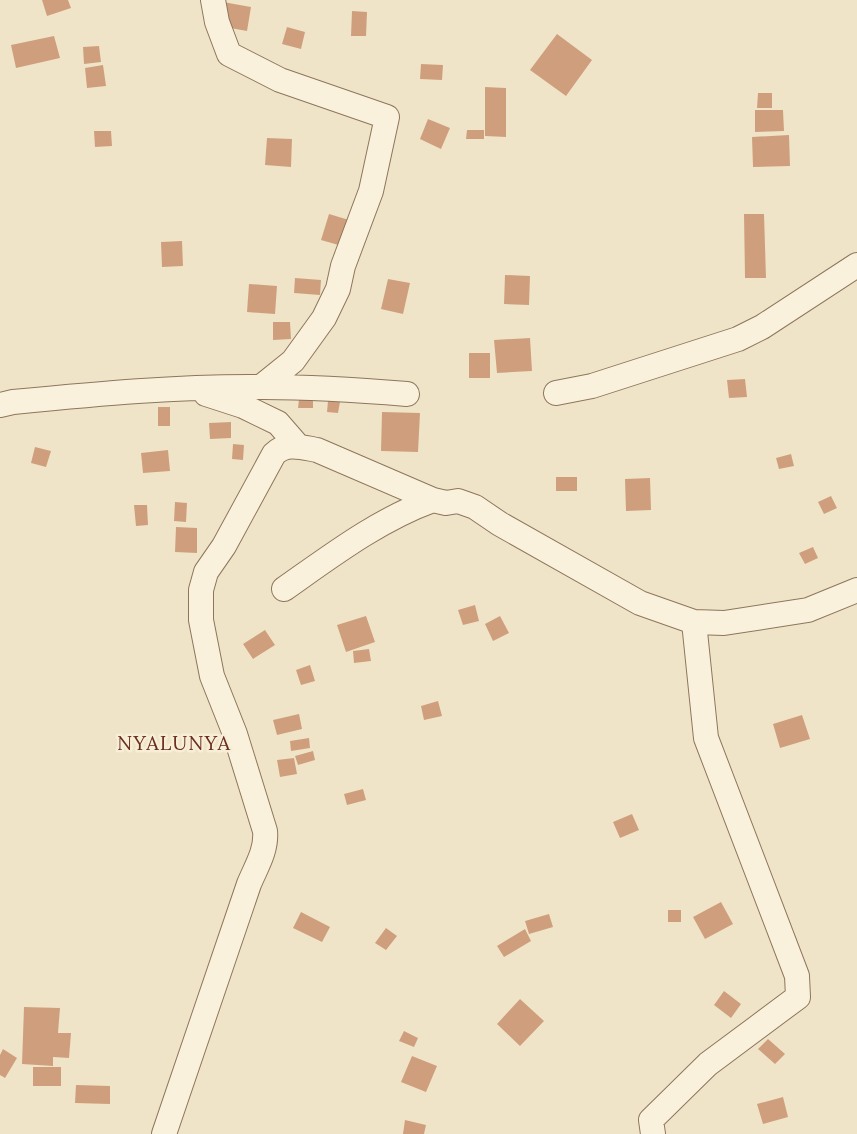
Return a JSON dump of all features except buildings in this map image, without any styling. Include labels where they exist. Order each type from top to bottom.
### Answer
[{"type":"street","points":[[213,0],[217,22],[228,54],[280,80],[387,117],[371,191],[343,266],[334,297],[324,318],[293,362],[262,386]]},
{"type":"street","points":[[556,393],[592,386],[738,339],[762,327],[857,265]]},
{"type":"street","points":[[0,405],[13,402],[118,392],[262,386],[407,394]]},
{"type":"street","points":[[191,389],[243,406],[278,423],[298,446]]},
{"type":"street","points":[[164,1134],[249,884],[265,849],[266,838],[235,734],[212,676],[201,620],[201,590],[206,572],[224,546],[274,454],[279,449],[298,446],[317,450],[433,500],[446,503],[458,501],[475,507],[500,524],[640,603],[694,622],[724,622],[808,610],[857,590]]},
{"type":"street","points":[[284,588],[367,532],[412,508],[433,500]]},
{"type":"street","points":[[653,1134],[651,1120],[708,1064],[798,997],[796,976],[706,738],[694,622]]},
{"type":"district","name":"NYALUNYA","points":[[174,742]]}]
